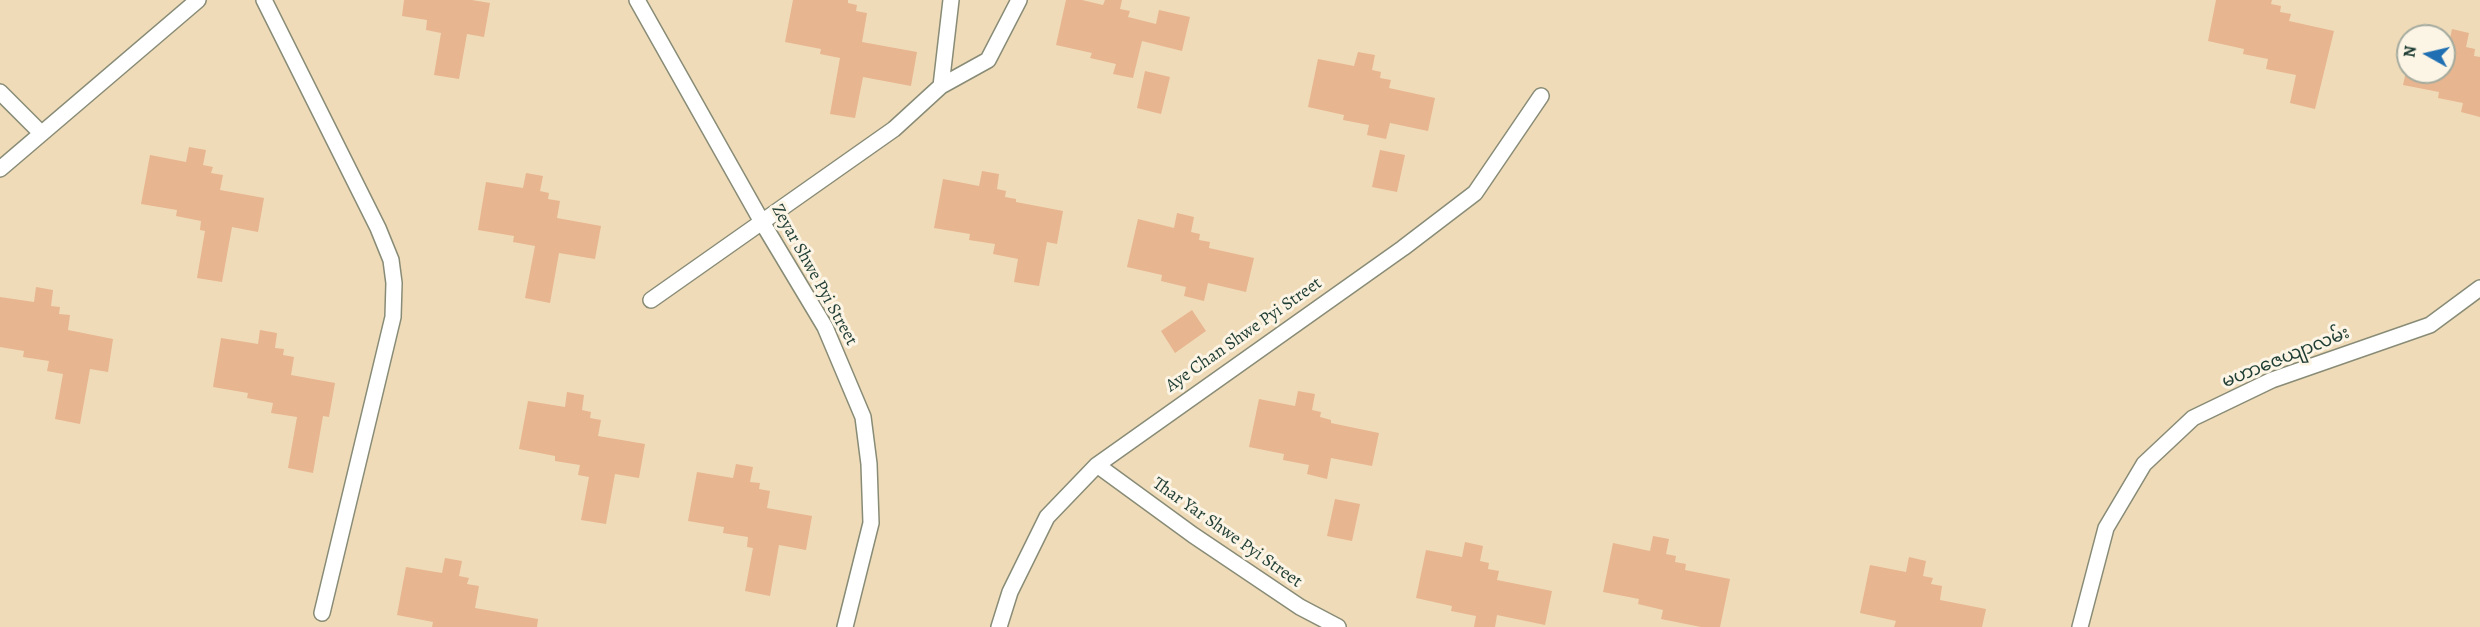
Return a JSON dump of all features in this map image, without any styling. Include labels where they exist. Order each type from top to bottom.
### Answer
[{"type":"street","points":[[0,169],[198,0]]},
{"type":"street","points":[[264,0],[378,228],[391,260],[394,283],[393,317],[322,613]]},
{"type":"street","name":"Zeyar Shwe Pyi Street","points":[[637,0],[762,222],[825,327],[863,417],[869,464],[871,524],[845,627]]},
{"type":"street","points":[[940,86],[951,0]]},
{"type":"street","points":[[651,300],[894,129],[940,86],[988,60],[1019,0]]},
{"type":"street","points":[[0,92],[41,133]]},
{"type":"street","name":"Aye Chan Shwe Pyi Street","points":[[999,627],[1010,592],[1047,518],[1096,465],[1218,376],[1403,248],[1475,193],[1541,96]]},
{"type":"street","name":"မဟာဇေယျာလမ်း","points":[[2080,627],[2106,528],[2144,464],[2193,418],[2272,380],[2430,325],[2480,288]]},
{"type":"street","name":"Thar Yar Shwe Pyi Street","points":[[1096,465],[1280,594],[1338,627]]},
{"type":"building","points":[[404,0],[472,0],[490,3],[484,37],[467,34],[459,79],[434,75],[441,33],[426,30],[427,20],[402,16]]},
{"type":"building","points":[[793,0],[848,0],[848,3],[857,5],[856,11],[867,13],[862,42],[917,52],[911,86],[863,77],[855,118],[830,114],[840,58],[820,54],[821,49],[785,42]]},
{"type":"building","points":[[1066,0],[1082,0],[1103,5],[1105,0],[1122,0],[1120,9],[1130,11],[1128,17],[1156,24],[1159,10],[1190,17],[1182,51],[1142,41],[1133,78],[1113,74],[1116,64],[1090,58],[1092,53],[1056,45]]},
{"type":"building","points":[[2216,0],[2272,0],[2271,4],[2281,6],[2280,12],[2291,14],[2289,21],[2334,31],[2315,109],[2290,103],[2296,75],[2266,69],[2268,59],[2243,54],[2244,49],[2208,41]]},
{"type":"building","points":[[2456,30],[2469,33],[2466,47],[2475,49],[2474,56],[2480,57],[2480,117],[2461,112],[2463,103],[2438,98],[2439,92],[2403,85],[2456,84]]},
{"type":"building","points":[[1358,52],[1375,55],[1372,70],[1381,72],[1380,78],[1391,80],[1389,88],[1435,98],[1428,131],[1390,123],[1386,139],[1367,135],[1369,125],[1343,120],[1344,115],[1308,107],[1318,59],[1354,66]]},
{"type":"building","points":[[1145,71],[1170,77],[1161,114],[1137,108]]},
{"type":"building","points":[[189,147],[206,150],[203,165],[213,167],[211,173],[223,175],[220,190],[264,198],[258,232],[232,227],[222,282],[197,278],[205,231],[200,230],[201,221],[176,216],[177,210],[141,204],[150,155],[186,162]]},
{"type":"building","points":[[1380,150],[1405,155],[1397,192],[1372,187]]},
{"type":"building","points":[[982,171],[999,174],[997,189],[1006,191],[1005,197],[1016,199],[1016,202],[1063,211],[1057,244],[1047,242],[1039,286],[1014,282],[1018,259],[993,254],[995,244],[969,240],[970,234],[934,228],[943,179],[979,186]]},
{"type":"building","points":[[526,173],[543,176],[540,191],[549,193],[548,199],[560,201],[557,218],[601,226],[595,259],[559,253],[550,303],[525,298],[535,246],[513,242],[514,236],[478,230],[486,182],[523,188]]},
{"type":"building","points":[[1177,213],[1194,217],[1191,232],[1200,234],[1199,240],[1210,242],[1209,248],[1254,258],[1246,292],[1208,283],[1204,301],[1184,296],[1186,287],[1161,281],[1162,275],[1127,267],[1138,219],[1174,228]]},
{"type":"building","points":[[36,287],[53,290],[51,306],[60,307],[59,314],[70,315],[68,330],[113,339],[108,372],[90,369],[80,424],[55,419],[63,374],[47,371],[49,361],[23,357],[24,351],[0,347],[0,297],[34,302]]},
{"type":"building","points":[[1192,310],[1206,331],[1175,353],[1161,331]]},
{"type":"building","points":[[260,330],[277,333],[275,348],[284,349],[283,355],[294,357],[291,375],[335,383],[329,417],[323,416],[313,473],[288,468],[297,417],[271,413],[273,403],[247,398],[248,393],[213,387],[221,338],[258,344]]},
{"type":"building","points":[[1298,391],[1315,394],[1312,410],[1321,412],[1320,417],[1331,420],[1331,423],[1379,433],[1372,466],[1331,458],[1327,479],[1307,474],[1309,465],[1283,460],[1284,454],[1249,447],[1259,399],[1295,406]]},
{"type":"building","points":[[567,392],[584,395],[582,410],[591,412],[590,418],[601,420],[598,436],[645,444],[639,478],[615,474],[606,524],[581,520],[589,477],[578,475],[580,465],[555,461],[555,456],[519,449],[528,401],[565,407]]},
{"type":"building","points":[[736,464],[753,467],[750,482],[760,483],[759,489],[770,491],[767,508],[812,516],[806,550],[779,545],[770,596],[745,591],[753,548],[747,547],[748,537],[723,533],[724,527],[688,521],[697,472],[733,478]]},
{"type":"building","points":[[1335,499],[1360,504],[1352,541],[1327,536]]},
{"type":"building","points":[[1653,536],[1669,539],[1666,554],[1676,556],[1675,562],[1686,564],[1685,570],[1730,579],[1720,627],[1701,627],[1661,619],[1663,610],[1638,604],[1639,599],[1603,592],[1613,543],[1650,551]]},
{"type":"building","points":[[1465,542],[1483,546],[1480,561],[1489,563],[1488,569],[1499,571],[1497,580],[1552,591],[1545,625],[1497,615],[1495,627],[1474,627],[1476,616],[1451,611],[1452,606],[1416,598],[1426,550],[1462,557]]},
{"type":"building","points":[[1909,557],[1926,561],[1923,576],[1933,578],[1931,584],[1942,586],[1940,600],[1986,609],[1982,627],[1894,627],[1896,621],[1860,613],[1870,565],[1906,572]]},
{"type":"building","points":[[445,558],[462,561],[459,576],[469,578],[467,584],[479,586],[475,608],[538,619],[537,627],[432,627],[433,622],[397,615],[406,567],[442,573]]}]
